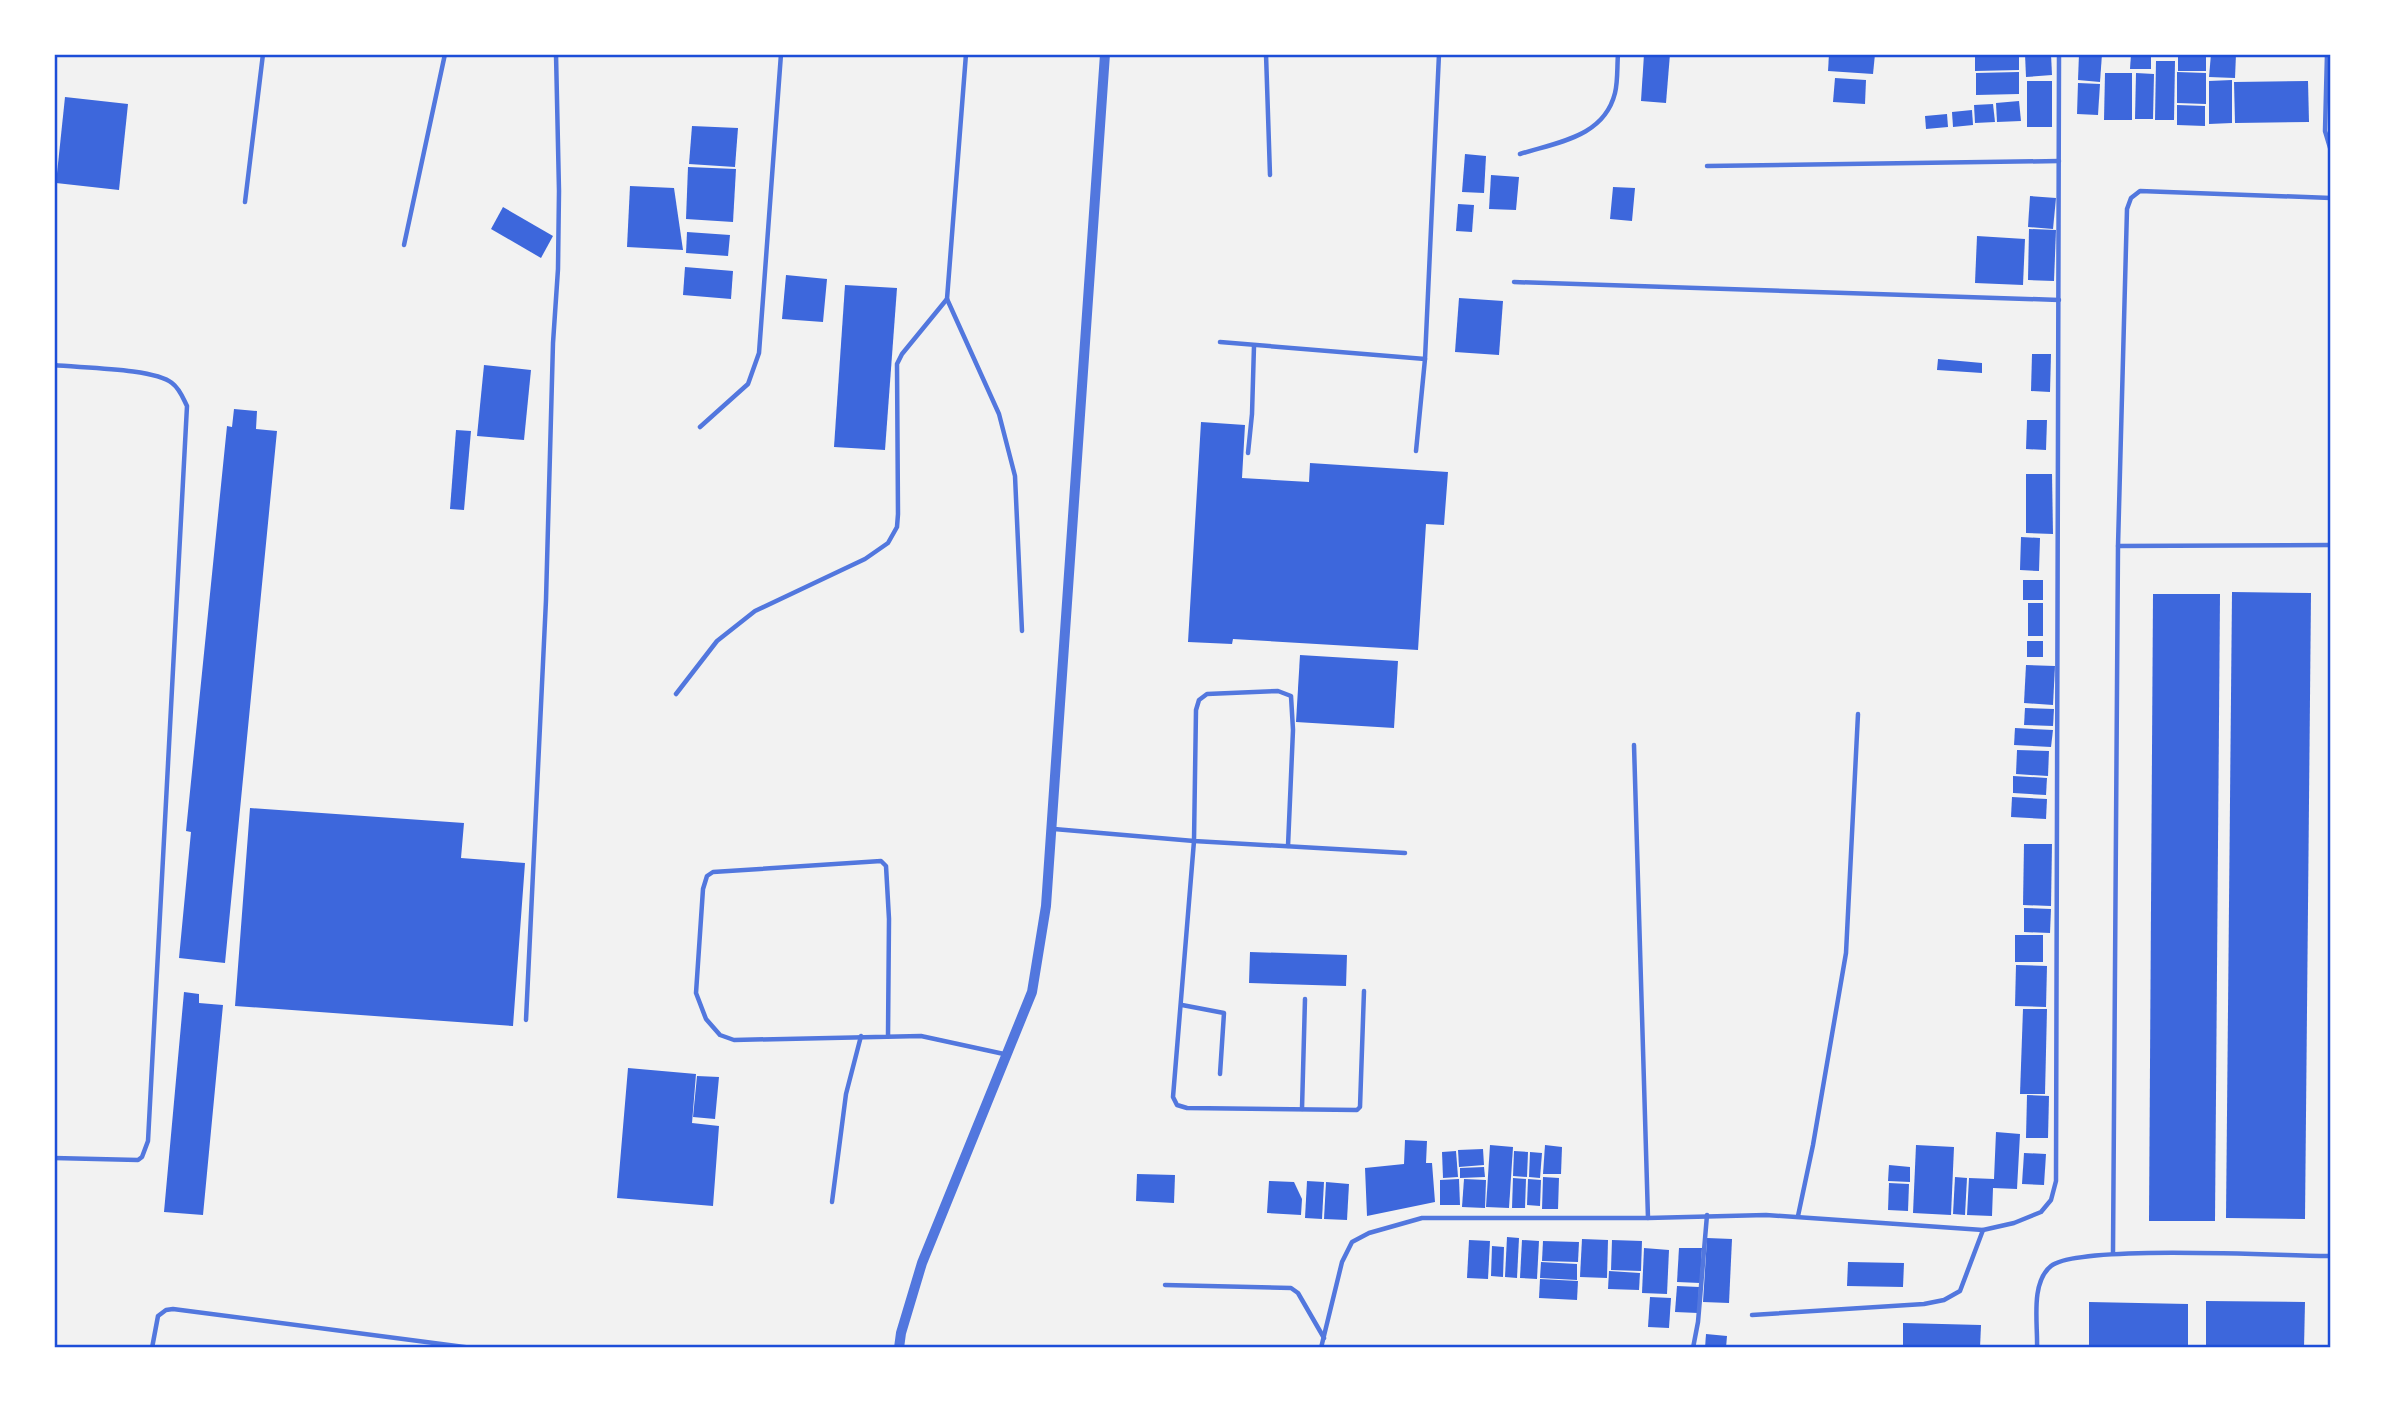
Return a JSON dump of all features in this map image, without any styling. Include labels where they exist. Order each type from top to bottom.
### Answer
[{"type":"street","points":[[899,1348],[922,1263],[1008,1055],[1031,992],[1046,906],[1105,54]]},
{"type":"lane","points":[[245,202],[263,54]]},
{"type":"lane","points":[[404,245],[445,54]]},
{"type":"lane","points":[[526,1020],[546,600],[553,343],[558,269],[556,54]]},
{"type":"lane","points":[[700,427],[748,384],[759,354],[781,54]]},
{"type":"lane","points":[[966,54],[947,299],[999,414],[1015,476],[1022,631]]},
{"type":"lane","points":[[1266,54],[1270,175]]},
{"type":"lane","points":[[1416,451],[1425,359],[1439,54]]},
{"type":"lane","points":[[1520,154],[1587,132],[1606,115],[1616,92],[1618,54]]},
{"type":"lane","points":[[1321,1348],[1347,1250],[1352,1242],[1369,1233],[1422,1219],[1798,1216],[1983,1230],[2014,1223],[2041,1212],[2051,1200],[2056,1181],[2059,54]]},
{"type":"lane","points":[[2327,54],[2325,131],[2331,151]]},
{"type":"lane","points":[[1707,166],[2059,161]]},
{"type":"lane","points":[[2113,1253],[2118,546],[2127,209],[2131,198],[2140,191],[2331,198]]},
{"type":"lane","points":[[1514,282],[2059,300]]},
{"type":"lane","points":[[676,694],[717,641],[755,611],[865,558],[888,543],[897,527],[898,514],[897,365],[902,354],[947,299]]},
{"type":"lane","points":[[1220,342],[1425,359]]},
{"type":"lane","points":[[1248,453],[1254,346]]},
{"type":"lane","points":[[54,365],[156,374],[172,383],[187,406],[148,1141],[142,1157],[128,1162],[54,1158]]},
{"type":"lane","points":[[2118,546],[2331,545]]},
{"type":"lane","points":[[1288,846],[1293,702],[1291,696],[1278,691],[1207,694],[1199,700],[1196,710],[1194,841],[1173,1097],[1177,1105],[1187,1108],[1351,1110],[1360,1107],[1364,991]]},
{"type":"lane","points":[[1798,1216],[1846,953],[1858,714]]},
{"type":"lane","points":[[1634,745],[1648,1218]]},
{"type":"lane","points":[[1052,829],[1194,841],[1405,853]]},
{"type":"lane","points":[[888,1036],[889,919],[886,866],[881,861],[713,872],[707,876],[703,889],[696,993],[706,1019],[720,1035],[734,1041],[920,1036],[1008,1055]]},
{"type":"lane","points":[[1301,1109],[1305,999]]},
{"type":"lane","points":[[1182,1005],[1224,1013],[1220,1074]]},
{"type":"lane","points":[[832,1202],[846,1094],[861,1036]]},
{"type":"lane","points":[[1693,1348],[1698,1322],[1707,1215]]},
{"type":"lane","points":[[1752,1315],[1924,1304],[1944,1300],[1960,1291],[1983,1230]]},
{"type":"lane","points":[[2037,1348],[2038,1286],[2050,1267],[2067,1259],[2113,1253],[2331,1256]]},
{"type":"lane","points":[[1165,1285],[1291,1288],[1298,1293],[1324,1338]]},
{"type":"lane","points":[[152,1348],[158,1316],[166,1310],[173,1310],[472,1348]]},
{"type":"building","points":[[1644,54],[1670,54],[1666,103],[1641,101]]},
{"type":"building","points":[[1829,54],[1875,54],[1873,74],[1828,71]]},
{"type":"building","points":[[1975,54],[2019,54],[2019,70],[1975,71]]},
{"type":"building","points":[[2025,54],[2051,54],[2052,75],[2026,77]]},
{"type":"building","points":[[2079,54],[2102,54],[2100,82],[2078,80]]},
{"type":"building","points":[[2131,54],[2151,54],[2151,69],[2130,69]]},
{"type":"building","points":[[2178,54],[2206,54],[2206,71],[2178,71]]},
{"type":"building","points":[[2211,54],[2236,54],[2235,78],[2209,77]]},
{"type":"building","points":[[2156,61],[2175,61],[2174,120],[2155,120]]},
{"type":"building","points":[[2019,72],[2019,94],[1976,95],[1976,73]]},
{"type":"building","points":[[2177,72],[2206,73],[2206,104],[2177,103]]},
{"type":"building","points":[[2105,73],[2132,73],[2132,120],[2104,120]]},
{"type":"building","points":[[2136,73],[2154,74],[2153,119],[2135,119]]},
{"type":"building","points":[[1835,78],[1866,80],[1865,104],[1833,102]]},
{"type":"building","points":[[2232,80],[2232,123],[2209,124],[2209,81]]},
{"type":"building","points":[[2027,81],[2052,81],[2052,127],[2027,127]]},
{"type":"building","points":[[2308,81],[2309,122],[2235,123],[2234,82]]},
{"type":"building","points":[[2078,83],[2100,84],[2098,115],[2077,114]]},
{"type":"building","points":[[65,97],[128,104],[119,190],[56,183]]},
{"type":"building","points":[[2019,101],[2021,121],[1997,122],[1996,103]]},
{"type":"building","points":[[1993,104],[1995,122],[1975,123],[1974,105]]},
{"type":"building","points":[[2177,105],[2205,106],[2205,126],[2177,125]]},
{"type":"building","points":[[1972,110],[1973,125],[1953,127],[1952,112]]},
{"type":"building","points":[[1947,114],[1948,127],[1926,129],[1925,116]]},
{"type":"building","points":[[692,126],[738,128],[735,167],[689,164]]},
{"type":"building","points":[[1465,154],[1486,156],[1484,193],[1462,192]]},
{"type":"building","points":[[688,167],[736,169],[733,222],[686,219]]},
{"type":"building","points":[[1491,175],[1519,177],[1516,210],[1489,209]]},
{"type":"building","points":[[630,186],[674,188],[683,250],[627,247]]},
{"type":"building","points":[[1613,187],[1635,188],[1632,221],[1610,219]]},
{"type":"building","points":[[2030,196],[2056,198],[2053,229],[2028,227]]},
{"type":"building","points":[[1458,204],[1474,205],[1472,232],[1456,231]]},
{"type":"building","points":[[503,207],[553,236],[541,258],[491,229]]},
{"type":"building","points":[[2029,229],[2056,230],[2054,281],[2028,280]]},
{"type":"building","points":[[687,232],[730,235],[728,256],[686,253]]},
{"type":"building","points":[[1977,236],[2025,239],[2023,285],[1975,283]]},
{"type":"building","points":[[685,267],[733,271],[731,299],[683,295]]},
{"type":"building","points":[[786,275],[827,279],[823,322],[782,319]]},
{"type":"building","points":[[845,285],[897,288],[885,450],[834,447]]},
{"type":"building","points":[[1459,298],[1503,301],[1499,355],[1455,352]]},
{"type":"building","points":[[2032,354],[2051,354],[2050,392],[2031,391]]},
{"type":"building","points":[[1938,359],[1982,363],[1982,373],[1937,370]]},
{"type":"building","points":[[484,365],[531,370],[524,440],[477,436]]},
{"type":"building","points":[[234,409],[257,411],[256,429],[277,431],[225,963],[179,958],[191,832],[186,831],[227,426],[232,427]]},
{"type":"building","points":[[2027,420],[2047,420],[2046,450],[2026,449]]},
{"type":"building","points":[[1201,422],[1245,425],[1242,478],[1309,482],[1310,463],[1448,472],[1444,525],[1426,524],[1418,650],[1233,639],[1232,644],[1188,642]]},
{"type":"building","points":[[456,430],[471,431],[464,510],[450,509]]},
{"type":"building","points":[[2026,474],[2052,474],[2053,534],[2026,533]]},
{"type":"building","points":[[2021,537],[2040,538],[2039,571],[2020,570]]},
{"type":"building","points":[[2023,580],[2043,580],[2043,600],[2023,600]]},
{"type":"building","points":[[2232,592],[2311,593],[2305,1219],[2226,1218]]},
{"type":"building","points":[[2153,594],[2220,594],[2215,1221],[2149,1221]]},
{"type":"building","points":[[2028,603],[2043,603],[2043,636],[2028,636]]},
{"type":"building","points":[[2027,641],[2043,641],[2043,657],[2027,657]]},
{"type":"building","points":[[1300,655],[1398,661],[1394,728],[1296,722]]},
{"type":"building","points":[[2026,665],[2055,666],[2053,705],[2024,703]]},
{"type":"building","points":[[2025,708],[2054,709],[2053,726],[2024,725]]},
{"type":"building","points":[[2015,728],[2053,730],[2051,747],[2014,745]]},
{"type":"building","points":[[2017,750],[2049,751],[2048,776],[2016,774]]},
{"type":"building","points":[[2013,776],[2047,778],[2046,795],[2013,793]]},
{"type":"building","points":[[2012,797],[2047,799],[2046,819],[2011,817]]},
{"type":"building","points":[[250,808],[464,823],[461,858],[525,863],[513,1026],[235,1006]]},
{"type":"building","points":[[2024,844],[2052,844],[2051,906],[2023,905]]},
{"type":"building","points":[[2024,908],[2051,909],[2050,933],[2024,932]]},
{"type":"building","points":[[2015,935],[2043,935],[2043,962],[2015,962]]},
{"type":"building","points":[[1250,952],[1347,955],[1346,986],[1249,983]]},
{"type":"building","points":[[2016,965],[2047,966],[2046,1007],[2015,1006]]},
{"type":"building","points":[[184,992],[199,994],[199,1003],[223,1005],[203,1215],[164,1212]]},
{"type":"building","points":[[2023,1009],[2047,1009],[2045,1094],[2020,1094]]},
{"type":"building","points":[[628,1068],[696,1074],[692,1123],[719,1126],[713,1206],[617,1198]]},
{"type":"building","points":[[697,1076],[719,1077],[715,1119],[693,1117]]},
{"type":"building","points":[[2027,1095],[2049,1096],[2048,1138],[2026,1138]]},
{"type":"building","points":[[1996,1132],[2020,1134],[2017,1189],[1993,1188],[1992,1216],[1967,1215],[1969,1178],[1994,1179]]},
{"type":"building","points":[[1405,1140],[1427,1141],[1426,1163],[1432,1163],[1435,1202],[1367,1216],[1365,1168],[1404,1164]]},
{"type":"building","points":[[1490,1145],[1513,1147],[1509,1208],[1486,1207]]},
{"type":"building","points":[[1545,1145],[1562,1147],[1561,1174],[1543,1174]]},
{"type":"building","points":[[1916,1145],[1954,1147],[1951,1215],[1913,1213]]},
{"type":"building","points":[[1483,1149],[1484,1165],[1459,1167],[1458,1150]]},
{"type":"building","points":[[1456,1151],[1458,1177],[1443,1178],[1442,1152]]},
{"type":"building","points":[[1514,1151],[1528,1152],[1527,1177],[1513,1176]]},
{"type":"building","points":[[1530,1152],[1542,1153],[1540,1178],[1529,1177]]},
{"type":"building","points":[[2024,1153],[2046,1154],[2044,1185],[2022,1184]]},
{"type":"building","points":[[1889,1165],[1910,1167],[1910,1182],[1888,1181]]},
{"type":"building","points":[[1484,1167],[1485,1177],[1460,1178],[1460,1168]]},
{"type":"building","points":[[1137,1174],[1175,1175],[1174,1203],[1136,1201]]},
{"type":"building","points":[[1543,1177],[1559,1178],[1558,1209],[1542,1209]]},
{"type":"building","points":[[1955,1177],[1967,1178],[1965,1215],[1953,1214]]},
{"type":"building","points":[[1513,1178],[1526,1179],[1525,1208],[1512,1208]]},
{"type":"building","points":[[1459,1179],[1460,1205],[1440,1205],[1440,1180]]},
{"type":"building","points":[[1464,1179],[1486,1180],[1485,1208],[1462,1207]]},
{"type":"building","points":[[1528,1179],[1541,1180],[1540,1206],[1527,1205]]},
{"type":"building","points":[[1269,1181],[1294,1182],[1302,1199],[1301,1215],[1267,1213]]},
{"type":"building","points":[[1307,1181],[1324,1182],[1322,1219],[1305,1218]]},
{"type":"building","points":[[1326,1182],[1349,1184],[1347,1220],[1324,1219]]},
{"type":"building","points":[[1889,1183],[1909,1184],[1908,1211],[1888,1210]]},
{"type":"building","points":[[1507,1237],[1519,1238],[1517,1278],[1505,1277]]},
{"type":"building","points":[[1707,1238],[1732,1239],[1729,1303],[1703,1302]]},
{"type":"building","points":[[1582,1239],[1608,1240],[1607,1278],[1580,1277]]},
{"type":"building","points":[[1469,1240],[1490,1241],[1488,1279],[1467,1278]]},
{"type":"building","points":[[1522,1240],[1539,1241],[1537,1279],[1520,1278]]},
{"type":"building","points":[[1612,1240],[1642,1241],[1641,1271],[1611,1270]]},
{"type":"building","points":[[1543,1241],[1579,1242],[1578,1262],[1542,1261]]},
{"type":"building","points":[[1492,1246],[1504,1247],[1503,1277],[1491,1276]]},
{"type":"building","points":[[1644,1248],[1669,1250],[1667,1294],[1642,1293]]},
{"type":"building","points":[[1679,1248],[1702,1248],[1700,1283],[1677,1282]]},
{"type":"building","points":[[1541,1262],[1577,1264],[1577,1280],[1540,1278]]},
{"type":"building","points":[[1848,1262],[1904,1263],[1903,1287],[1847,1286]]},
{"type":"building","points":[[1609,1271],[1640,1273],[1639,1290],[1608,1289]]},
{"type":"building","points":[[1540,1279],[1578,1281],[1577,1300],[1539,1298]]},
{"type":"building","points":[[1677,1286],[1699,1287],[1698,1313],[1675,1312]]},
{"type":"building","points":[[1650,1297],[1671,1298],[1669,1328],[1648,1327]]},
{"type":"building","points":[[2206,1301],[2305,1302],[2304,1348],[2206,1348]]},
{"type":"building","points":[[2089,1302],[2188,1304],[2188,1348],[2089,1348]]},
{"type":"building","points":[[1903,1323],[1981,1325],[1980,1348],[1903,1348]]},
{"type":"building","points":[[1706,1334],[1727,1336],[1726,1348],[1705,1348]]}]
